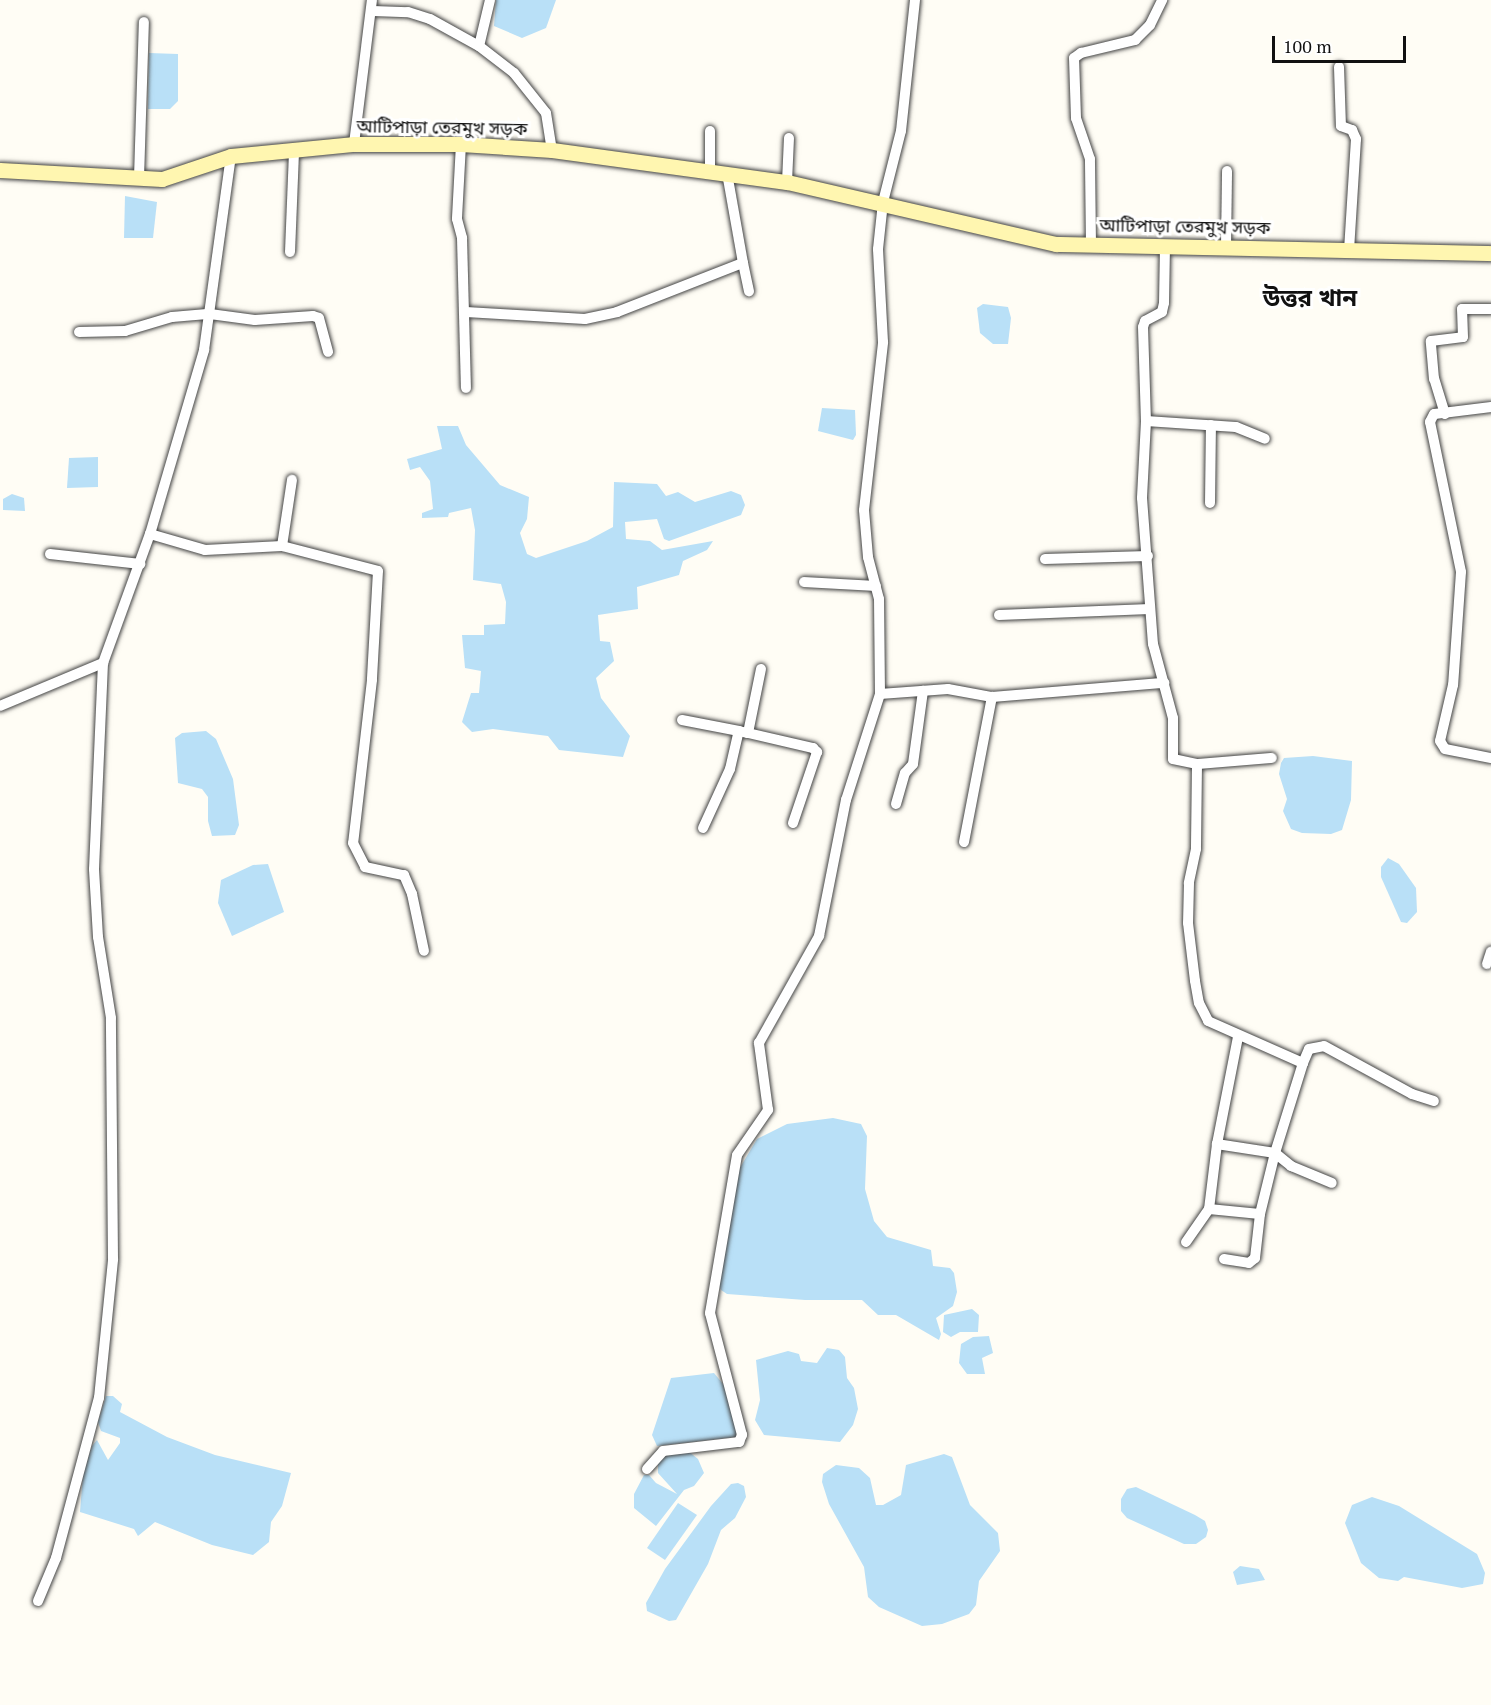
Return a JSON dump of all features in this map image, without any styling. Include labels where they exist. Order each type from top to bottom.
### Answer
[{"type":"main road","name":"আটিপাড়া তেরমুখ সড়ক","points":[[0,170],[162,179],[231,156],[294,152],[354,144],[461,144],[552,150],[786,182],[883,202],[1033,242],[1491,253]]},
{"type":"street","points":[[479,46],[490,0]]},
{"type":"street","points":[[647,1469],[663,1451],[739,1442],[742,1435],[710,1313],[735,1167],[742,1145],[768,1110],[759,1042],[819,936],[846,800],[880,694],[876,586],[868,557],[864,510],[883,342],[878,249],[883,202],[901,131],[915,0]]},
{"type":"street","points":[[1091,244],[1090,159],[1076,118],[1074,58],[1081,53],[1135,40],[1150,25],[1162,0]]},
{"type":"street","points":[[354,144],[373,5],[430,19],[479,46],[513,73],[546,113],[552,150]]},
{"type":"street","points":[[140,178],[144,22]]},
{"type":"street","points":[[1339,67],[1341,126],[1352,130],[1356,139],[1349,251]]},
{"type":"street","points":[[710,130],[710,170]]},
{"type":"street","points":[[786,182],[789,138]]},
{"type":"street","points":[[461,144],[457,219],[462,238],[466,312],[466,388]]},
{"type":"street","points":[[290,252],[294,152]]},
{"type":"street","points":[[38,1601],[56,1558],[99,1398],[113,1259],[111,1018],[98,938],[94,869],[103,663],[140,564],[181,434],[210,314],[231,156]]},
{"type":"street","points":[[1226,246],[1227,171]]},
{"type":"street","points":[[727,173],[749,291]]},
{"type":"street","points":[[1165,246],[1162,312],[1145,321],[1143,327],[1146,421],[1142,498],[1153,644],[1173,718],[1173,759],[1197,764],[1272,759]]},
{"type":"street","points":[[466,312],[585,319],[617,312],[743,263]]},
{"type":"street","points":[[1445,414],[1434,379],[1431,342],[1463,337],[1462,309],[1491,309]]},
{"type":"street","points":[[79,332],[125,331],[172,317],[210,314],[255,320],[313,316],[319,318],[328,352]]},
{"type":"street","points":[[1491,407],[1434,414],[1430,422],[1457,550],[1460,622],[1453,685],[1440,741],[1445,749],[1491,758]]},
{"type":"street","points":[[1146,421],[1236,427],[1265,439]]},
{"type":"street","points":[[1210,503],[1211,424]]},
{"type":"street","points":[[282,546],[291,480]]},
{"type":"street","points":[[150,534],[205,550],[282,546],[378,571],[371,692],[353,843],[365,867],[398,871],[407,881],[424,951]]},
{"type":"street","points":[[50,554],[140,564]]},
{"type":"street","points":[[1045,559],[1148,556]]},
{"type":"street","points":[[804,582],[876,586]]},
{"type":"street","points":[[999,615],[1150,609]]},
{"type":"street","points":[[0,706],[103,663]]},
{"type":"street","points":[[703,828],[730,769],[761,669]]},
{"type":"street","points":[[880,694],[948,689],[992,697],[1164,683]]},
{"type":"street","points":[[896,804],[905,773],[913,764],[923,691]]},
{"type":"street","points":[[964,842],[992,697]]},
{"type":"street","points":[[682,720],[813,748],[817,752],[793,824]]},
{"type":"street","points":[[1197,764],[1196,849],[1189,883],[1191,962],[1199,1003],[1208,1021],[1238,1037],[1303,1063]]},
{"type":"street","points":[[1487,964],[1491,952]]},
{"type":"street","points":[[1186,1242],[1209,1209],[1216,1143],[1238,1037]]},
{"type":"street","points":[[1224,1259],[1249,1263],[1255,1258],[1260,1214],[1275,1153],[1309,1049],[1324,1046],[1412,1094],[1434,1101]]},
{"type":"street","points":[[1216,1143],[1275,1153],[1291,1166],[1332,1183]]},
{"type":"street","points":[[1209,1209],[1260,1214]]},
{"type":"water","points":[[496,0],[556,0],[546,28],[522,38],[494,26]]},
{"type":"water","points":[[149,53],[178,54],[178,101],[170,109],[148,109]]},
{"type":"water","points":[[125,196],[157,202],[153,238],[124,238]]},
{"type":"water","points":[[983,304],[1008,307],[1011,318],[1008,344],[993,344],[980,333],[977,308]]},
{"type":"water","points":[[822,408],[855,410],[856,435],[853,440],[818,431]]},
{"type":"water","points":[[437,426],[458,426],[466,445],[500,485],[529,497],[527,519],[520,533],[527,554],[536,558],[587,541],[613,527],[614,482],[657,484],[666,496],[678,492],[695,502],[731,491],[741,495],[745,505],[741,515],[669,541],[664,539],[657,519],[625,522],[626,539],[650,541],[662,550],[713,541],[707,550],[683,561],[679,575],[637,587],[638,609],[598,615],[600,641],[610,642],[614,661],[596,678],[601,698],[630,736],[623,757],[559,750],[548,736],[493,729],[472,732],[462,722],[471,693],[479,693],[481,671],[465,668],[462,635],[484,635],[484,625],[505,624],[506,602],[501,584],[473,580],[475,530],[471,508],[449,513],[448,517],[422,518],[422,513],[433,509],[430,481],[420,467],[410,470],[407,459],[442,449]]},
{"type":"water","points":[[98,457],[98,487],[67,488],[69,458]]},
{"type":"water","points":[[12,494],[24,498],[25,511],[3,510],[3,499]]},
{"type":"water","points":[[206,731],[216,739],[233,779],[239,825],[235,835],[212,836],[208,821],[208,797],[202,789],[178,783],[175,738],[182,733]]},
{"type":"water","points":[[1313,756],[1352,761],[1351,800],[1342,830],[1331,834],[1302,833],[1291,829],[1283,811],[1287,799],[1279,774],[1281,763],[1284,758]]},
{"type":"water","points":[[1388,858],[1399,864],[1416,888],[1417,912],[1407,923],[1401,922],[1381,877],[1381,867]]},
{"type":"water","points":[[268,864],[284,912],[232,936],[218,903],[221,880],[253,865]]},
{"type":"water","points":[[833,1118],[861,1124],[867,1136],[865,1189],[874,1221],[887,1237],[931,1250],[933,1266],[950,1268],[954,1273],[957,1292],[953,1306],[936,1318],[941,1334],[939,1340],[896,1315],[878,1315],[862,1300],[805,1300],[727,1294],[718,1284],[738,1171],[757,1139],[787,1124]]},
{"type":"water","points":[[972,1309],[979,1315],[978,1332],[960,1332],[951,1337],[943,1332],[944,1315]]},
{"type":"water","points":[[989,1336],[993,1353],[982,1358],[985,1374],[967,1374],[959,1363],[961,1344],[973,1337]]},
{"type":"water","points":[[827,1348],[839,1350],[845,1357],[847,1378],[854,1388],[858,1409],[853,1425],[840,1442],[764,1435],[755,1420],[760,1400],[756,1360],[788,1351],[799,1354],[801,1361],[817,1363]]},
{"type":"water","points":[[714,1373],[728,1390],[738,1429],[736,1437],[657,1446],[652,1435],[671,1378]]},
{"type":"water","points":[[106,1396],[113,1396],[122,1404],[120,1412],[167,1437],[215,1455],[291,1473],[282,1506],[271,1522],[269,1542],[253,1555],[212,1545],[155,1522],[138,1536],[134,1529],[80,1512],[83,1474],[92,1446],[97,1440],[108,1460],[120,1443],[120,1438],[101,1431],[98,1422]]},
{"type":"water","points":[[688,1451],[698,1459],[704,1473],[694,1486],[684,1490],[656,1526],[634,1508],[634,1494],[644,1475],[649,1475],[656,1483],[677,1494],[658,1473],[658,1464],[664,1454]]},
{"type":"water","points":[[944,1454],[952,1457],[970,1505],[998,1533],[1000,1551],[979,1581],[976,1605],[969,1614],[942,1624],[922,1626],[879,1607],[868,1597],[864,1567],[829,1504],[822,1482],[823,1474],[836,1465],[859,1468],[870,1478],[876,1505],[883,1505],[901,1495],[906,1465]]},
{"type":"water","points":[[738,1483],[744,1486],[746,1497],[735,1518],[721,1530],[708,1564],[676,1620],[669,1621],[647,1611],[646,1603],[665,1569],[711,1506],[731,1484]]},
{"type":"water","points":[[1136,1487],[1205,1521],[1208,1530],[1206,1537],[1196,1544],[1184,1544],[1127,1518],[1121,1511],[1121,1499],[1127,1489]]},
{"type":"water","points":[[1372,1497],[1399,1506],[1477,1554],[1485,1573],[1483,1584],[1462,1588],[1404,1577],[1398,1581],[1379,1578],[1361,1563],[1345,1523],[1352,1505]]},
{"type":"water","points":[[678,1503],[697,1515],[665,1560],[647,1548]]},
{"type":"water","points":[[1240,1566],[1259,1569],[1265,1580],[1237,1585],[1233,1572]]},
{"type":"district","name":"উত্তর খান","points":[[1310,298]]}]
